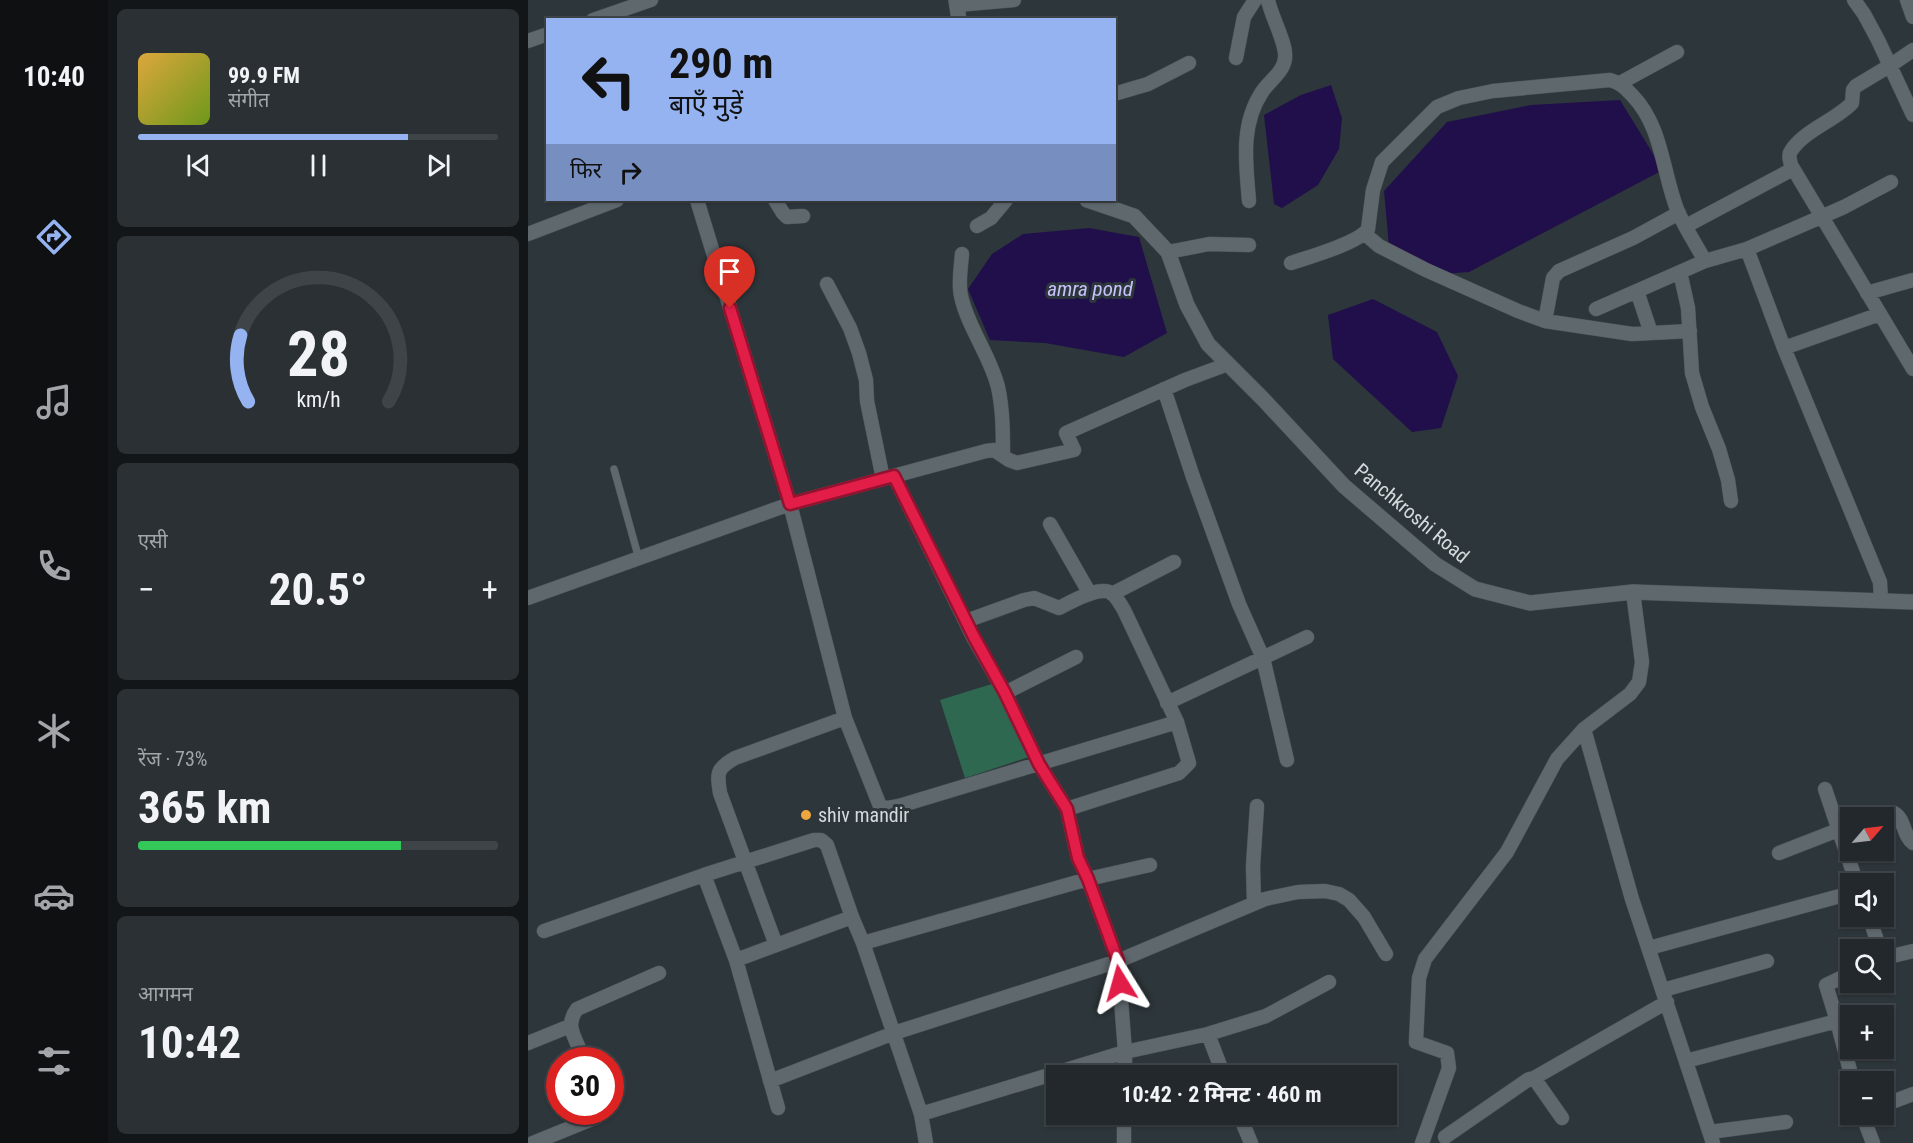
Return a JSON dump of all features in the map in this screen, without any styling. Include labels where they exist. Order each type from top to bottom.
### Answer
[{"type":"street","points":[[599,18],[651,0]]},
{"type":"street","points":[[957,8],[1014,0]]},
{"type":"street","points":[[1236,58],[1244,16],[1255,0]]},
{"type":"street","points":[[1249,201],[1245,144],[1251,112],[1262,92],[1285,61],[1284,47],[1268,0]]},
{"type":"street","points":[[1854,0],[1891,65],[1913,115]]},
{"type":"street","points":[[1907,0],[1913,17]]},
{"type":"street","points":[[528,41],[546,35]]},
{"type":"street","points":[[1911,363],[1793,169],[1789,158],[1790,152],[1805,137],[1846,110],[1852,103],[1853,90],[1856,86],[1913,50]]},
{"type":"street","points":[[1620,82],[1677,52]]},
{"type":"street","points":[[1116,92],[1148,84],[1189,63]]},
{"type":"street","points":[[1291,263],[1365,234],[1368,229],[1373,190],[1382,162],[1437,107],[1460,98],[1493,91],[1610,80],[1620,82],[1643,107],[1656,132],[1669,185],[1679,213],[1705,261]]},
{"type":"street","points":[[1686,226],[1793,169]]},
{"type":"street","points":[[1596,309],[1705,261],[1747,249],[1844,207],[1891,182]]},
{"type":"street","points":[[528,234],[614,201]]},
{"type":"street","points":[[697,201],[790,504],[845,718],[876,801],[880,806],[888,808],[1177,722]]},
{"type":"street","points":[[776,201],[788,217],[803,216]]},
{"type":"street","points":[[977,226],[991,218],[1005,201]]},
{"type":"street","name":"Panchkroshi Road","points":[[1090,201],[1134,216],[1168,252],[1187,305],[1208,344],[1344,486],[1435,564],[1475,590],[1530,603],[1633,592],[1913,602]]},
{"type":"street","points":[[1545,321],[1553,278],[1559,271],[1633,238],[1679,213]]},
{"type":"street","points":[[1365,234],[1379,246],[1426,270],[1545,321],[1632,334],[1690,331]]},
{"type":"street","points":[[1168,252],[1209,244],[1249,245]]},
{"type":"street","points":[[1747,249],[1784,348],[1880,582],[1881,601]]},
{"type":"street","points":[[962,254],[960,293],[964,311],[984,349],[998,385],[1002,412],[1003,456]]},
{"type":"street","points":[[1680,272],[1688,308],[1692,373],[1702,407],[1719,449],[1731,501]]},
{"type":"street","points":[[1867,293],[1913,280]]},
{"type":"street","points":[[827,284],[850,328],[859,353],[866,380],[867,401],[889,477],[1005,693],[1039,764],[1067,809],[1078,858],[1118,961],[1125,1065]]},
{"type":"street","points":[[1637,291],[1651,333]]},
{"type":"street","points":[[1784,348],[1880,314]]},
{"type":"street","points":[[528,598],[790,504],[889,477],[986,451],[994,450],[1017,463],[1074,450],[1066,433],[1228,364]]},
{"type":"street","points":[[1164,390],[1239,604],[1263,658],[1287,760]]},
{"type":"street","points":[[1050,524],[1090,594]]},
{"type":"street","points":[[1112,594],[1174,562]]},
{"type":"street","points":[[966,621],[1034,598],[1059,608],[1103,590],[1112,594],[1124,610],[1177,722],[1189,763],[1179,773],[1067,809]]},
{"type":"street","points":[[1422,1143],[1449,1068],[1447,1053],[1416,1042],[1419,978],[1425,959],[1507,852],[1557,759],[1584,729],[1630,694],[1639,682],[1642,662],[1633,592]]},
{"type":"street","points":[[1167,703],[1307,637]]},
{"type":"street","points":[[1005,693],[1076,657]]},
{"type":"street","points":[[776,945],[720,794],[717,776],[720,768],[735,758],[845,718]]},
{"type":"street","points":[[1584,729],[1632,899],[1711,1138],[1786,1122]]},
{"type":"street","points":[[1825,789],[1840,818]]},
{"type":"street","points":[[1254,903],[1252,866],[1257,806]]},
{"type":"street","points":[[1894,813],[1913,843]]},
{"type":"street","points":[[1779,853],[1840,829]]},
{"type":"street","points":[[544,932],[704,875],[814,840],[822,840],[827,845],[894,1032],[921,1114],[926,1143]]},
{"type":"street","points":[[863,943],[1088,879],[1150,865]]},
{"type":"street","points":[[704,875],[736,960],[778,1108]]},
{"type":"street","points":[[770,1081],[894,1032],[1118,961],[1254,903],[1298,891],[1325,891],[1339,894],[1349,900],[1364,917],[1386,954]]},
{"type":"street","points":[[1649,948],[1840,896]]},
{"type":"street","points":[[736,960],[852,917]]},
{"type":"street","points":[[1894,956],[1913,951]]},
{"type":"street","points":[[1443,1141],[1529,1079],[1665,996],[1767,961]]},
{"type":"street","points":[[579,1047],[570,1026],[571,1017],[578,1009],[590,1001],[659,973]]},
{"type":"street","points":[[1840,978],[1826,985],[1850,1071]]},
{"type":"street","points":[[921,1114],[1125,1052],[1208,1034],[1266,1016],[1329,982]]},
{"type":"street","points":[[1686,1061],[1837,1021]]},
{"type":"street","points":[[528,1043],[570,1026]]},
{"type":"street","points":[[1208,1034],[1220,1065]]},
{"type":"street","points":[[1534,1078],[1562,1118]]},
{"type":"street","points":[[1894,1101],[1913,1094]]},
{"type":"street","points":[[533,1143],[577,1125]]},
{"type":"street","points":[[1124,1125],[1124,1143]]},
{"type":"street","points":[[1244,1125],[1251,1143]]},
{"type":"street","points":[[1867,1125],[1874,1143]]},
{"type":"lane","points":[[614,469],[639,558]]},
{"type":"green space","points":[[995,683],[1032,756],[965,778],[940,700]]},
{"type":"water","points":[[1331,85],[1342,118],[1339,149],[1318,185],[1282,208],[1274,204],[1264,115],[1301,95]]},
{"type":"water","points":[[1620,100],[1663,170],[1469,272],[1443,274],[1389,246],[1384,191],[1447,122],[1531,105]]},
{"type":"water","name":"amra pond","points":[[1089,228],[1139,237],[1167,333],[1124,357],[1045,343],[990,340],[968,289],[992,254],[1023,234]]},
{"type":"water","points":[[1373,299],[1437,332],[1458,376],[1441,428],[1412,432],[1333,359],[1328,315]]},
{"type":"place","name":"shiv mandir","points":[[806,815]]},
{"type":"route","points":[[730,308],[790,504],[894,476],[1039,764],[1067,809],[1078,858],[1118,961],[1120,983]]}]
